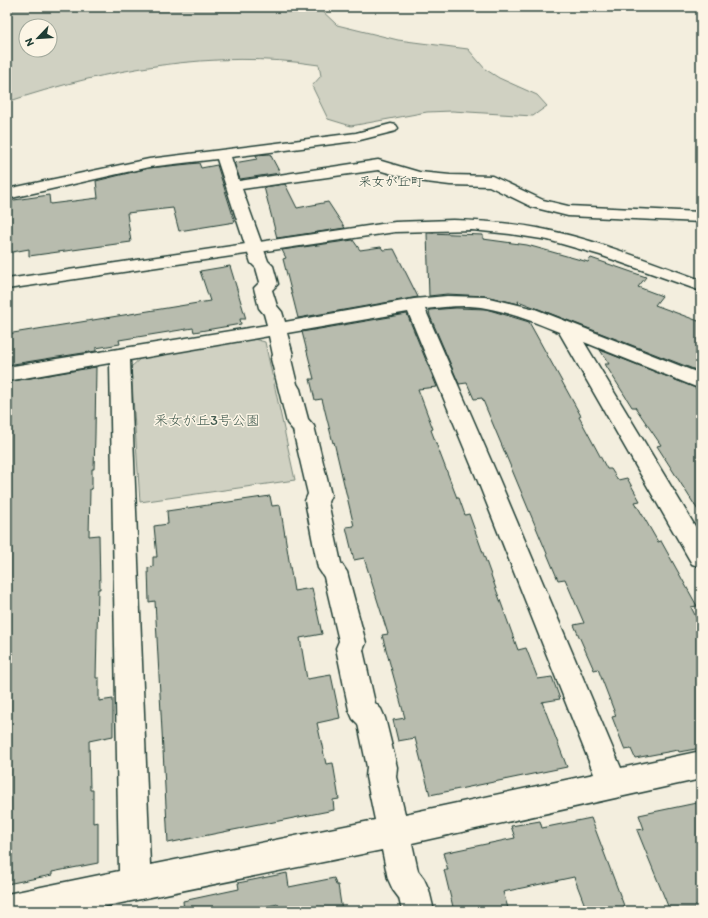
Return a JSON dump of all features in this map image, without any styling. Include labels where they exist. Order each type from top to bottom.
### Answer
[{"type":"street","points":[[7,194],[126,167],[222,153],[356,137],[391,128]]},
{"type":"street","points":[[222,153],[260,263],[264,266],[269,284],[263,288],[268,308],[273,312],[278,329],[283,355],[281,359],[287,386],[290,389],[298,423],[303,426],[320,495],[316,501],[330,568],[335,572],[353,643],[349,648],[362,710],[371,718],[382,767],[381,777],[404,879],[413,890],[418,911]]},
{"type":"street","points":[[234,186],[378,165],[418,176],[450,180],[492,181],[538,204],[568,210],[701,217]]},
{"type":"street","points":[[7,284],[255,247],[418,225],[443,224],[487,226],[529,232],[576,243],[701,286]]},
{"type":"street","points":[[7,374],[414,305],[447,301],[485,302],[528,313],[701,382]]},
{"type":"street","points":[[414,305],[491,486],[612,783]]},
{"type":"street","points":[[566,328],[692,525],[701,557]]},
{"type":"street","points":[[120,355],[135,885]]},
{"type":"street","points":[[7,910],[393,832],[612,783],[701,765]]},
{"type":"green space","points":[[7,7],[318,7],[337,25],[398,40],[468,49],[485,69],[499,78],[537,95],[547,106],[533,116],[452,111],[427,112],[351,126],[328,119],[312,86],[321,76],[319,65],[240,59],[161,65],[83,80],[7,102]]},
{"type":"green space","name":"釆女が丘3号公園","points":[[254,339],[265,342],[295,480],[140,502],[131,367],[142,357]]},
{"type":"building","points":[[270,154],[280,173],[240,179],[234,163],[257,159],[256,155]]},
{"type":"building","points":[[199,163],[201,168],[217,165],[235,222],[179,231],[173,208],[127,213],[131,242],[29,256],[29,249],[7,253],[7,201],[49,195],[50,204],[98,198],[96,181],[149,168]]},
{"type":"building","points":[[285,184],[297,208],[328,202],[345,228],[277,238],[264,187]]},
{"type":"building","points":[[427,233],[483,235],[483,239],[527,245],[588,262],[591,258],[646,277],[638,287],[662,296],[655,305],[701,322],[701,372],[518,301],[519,304],[485,296],[447,294],[429,296]]},
{"type":"building","points":[[353,240],[360,250],[381,247],[383,250],[394,249],[418,297],[298,318],[283,259],[286,258],[282,250]]},
{"type":"building","points":[[230,266],[246,319],[240,319],[241,324],[194,332],[193,328],[119,340],[120,344],[96,348],[96,351],[7,365],[7,334],[210,301],[200,271]]},
{"type":"building","points":[[456,308],[486,309],[529,322],[581,416],[579,417],[607,469],[611,469],[618,480],[627,478],[640,501],[635,502],[658,542],[661,541],[697,606],[691,607],[701,627],[701,748],[679,752],[678,750],[635,758],[631,749],[625,750],[612,717],[616,716],[598,669],[594,670],[574,625],[584,623],[565,579],[558,580],[482,398],[474,399],[467,383],[459,384],[430,316],[429,310]]},
{"type":"building","points":[[407,314],[437,387],[418,389],[433,429],[431,430],[457,498],[459,498],[465,515],[469,514],[518,650],[526,648],[538,679],[552,677],[560,699],[542,702],[567,767],[430,795],[415,738],[398,741],[393,720],[405,718],[382,635],[388,634],[364,558],[354,560],[346,527],[354,526],[322,399],[315,400],[310,379],[314,379],[302,332]]},
{"type":"building","points":[[600,350],[701,390],[701,515],[657,446],[661,445],[635,407],[632,407],[605,364],[609,364]]},
{"type":"building","points":[[96,367],[94,469],[92,469],[92,489],[90,489],[89,536],[99,535],[100,589],[98,589],[96,678],[99,678],[99,701],[113,699],[113,736],[89,741],[90,790],[93,790],[93,823],[98,822],[98,863],[52,872],[52,875],[7,884],[7,382]]},
{"type":"building","points":[[270,496],[272,506],[280,505],[294,591],[312,588],[322,634],[300,638],[307,679],[331,675],[340,718],[317,723],[326,764],[333,763],[339,799],[333,800],[334,810],[168,843],[155,601],[149,602],[148,568],[153,567],[153,557],[157,557],[154,526],[168,524],[167,511]]},
{"type":"building","points":[[701,802],[701,911],[670,911],[637,830],[644,829],[639,815]]},
{"type":"building","points":[[591,818],[626,911],[587,911],[574,877],[503,892],[509,911],[454,911],[444,870],[448,870],[443,853],[515,838],[511,826],[540,821],[542,828]]},
{"type":"building","points":[[287,873],[289,887],[334,878],[336,885],[338,885],[342,911],[279,911],[278,904],[243,911],[184,911],[183,901],[239,889],[238,883]]},
{"type":"district","name":"釆女が丘町","points":[[391,181]]}]
